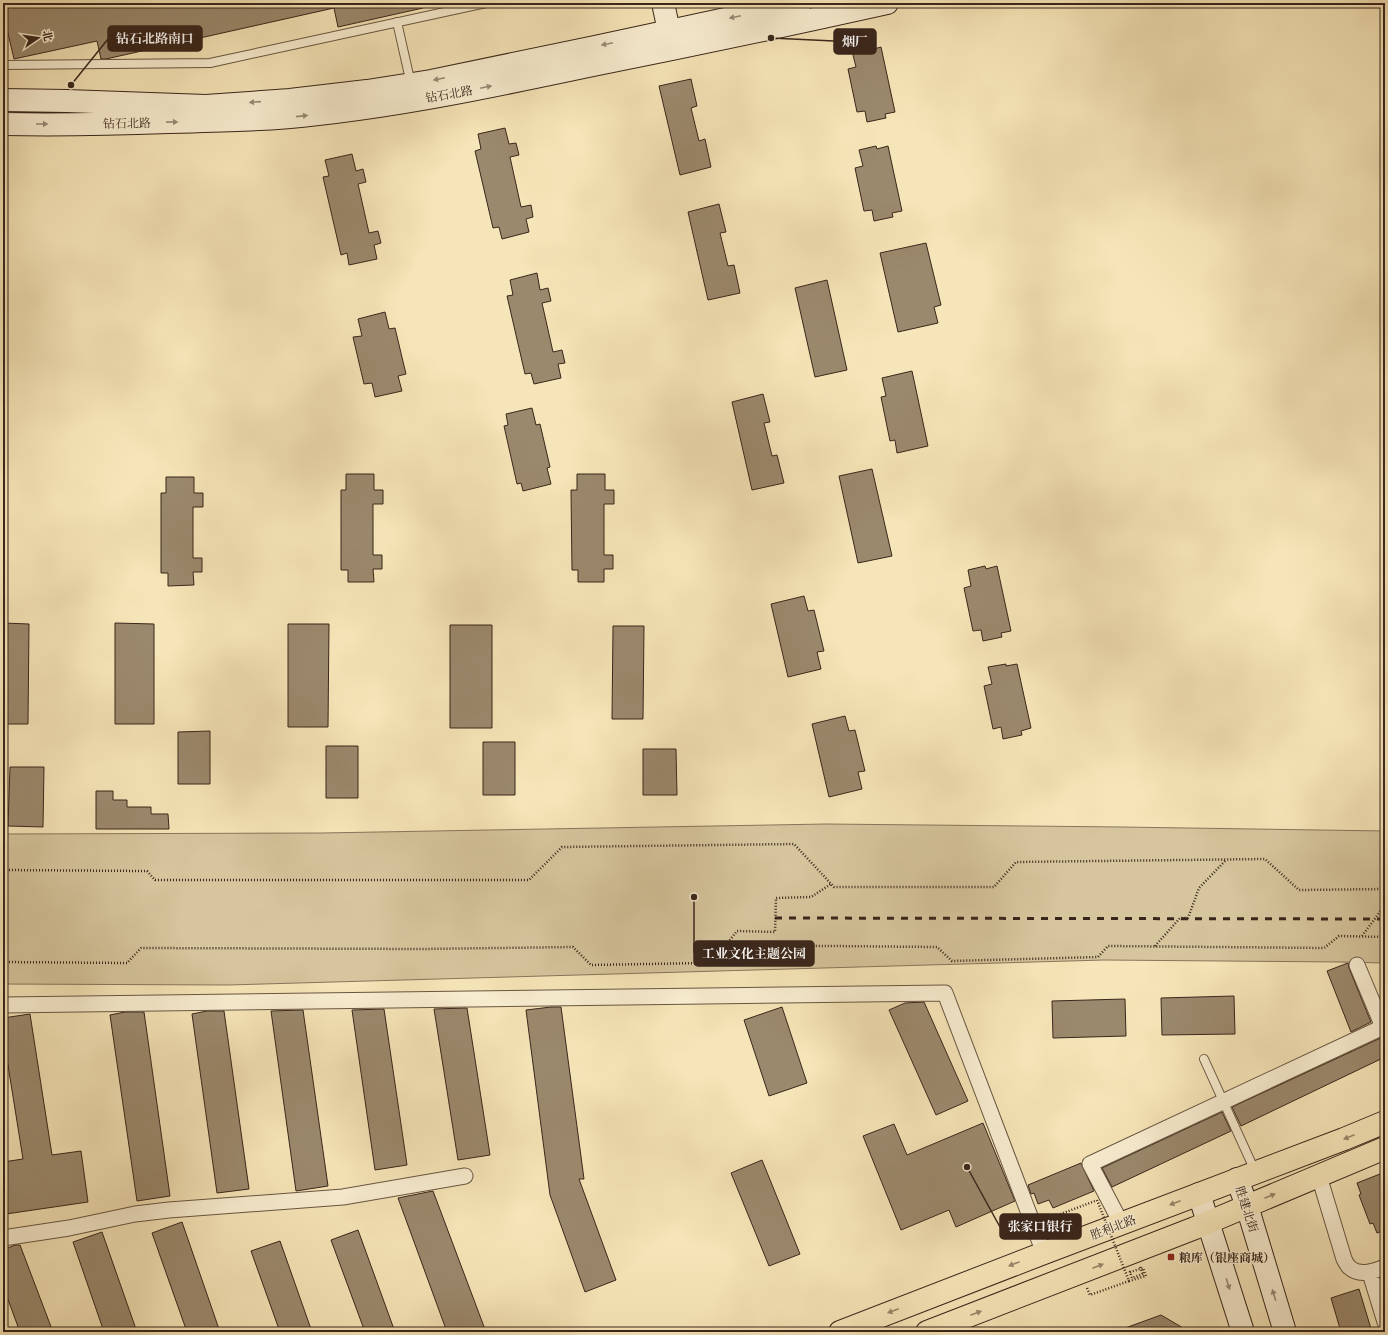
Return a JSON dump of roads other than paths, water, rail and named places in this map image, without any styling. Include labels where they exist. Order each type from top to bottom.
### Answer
[{"type":"highway","name":"胜利北路","points":[[840,1332],[1385,1122]]},
{"type":"highway","points":[[927,1332],[1209,1222],[1385,1148]]},
{"type":"main road","points":[[663,3],[669,31]]},
{"type":"main road","name":"钻石北路","points":[[3,124],[71,125],[268,119],[319,114],[595,47],[800,3]]},
{"type":"main road","name":"钻石北路","points":[[3,100],[206,106],[290,100],[367,91],[412,92],[474,90],[767,30],[887,3]]},
{"type":"main road","name":"胜建北街","points":[[1247,1175],[1247,1206],[1285,1332]]},
{"type":"main road","points":[[1199,1194],[1243,1332]]},
{"type":"street","points":[[1121,1223],[1090,1164],[1384,1027],[1357,965]]},
{"type":"street","points":[[3,1005],[945,993],[1044,1253]]},
{"type":"street","points":[[3,1238],[68,1228],[135,1214],[343,1197],[465,1176]]},
{"type":"street","points":[[1319,1176],[1344,1259],[1350,1268],[1361,1272],[1370,1272],[1385,1267]]},
{"type":"street","points":[[1370,1272],[1385,1322]]},
{"type":"lane","points":[[3,65],[210,63],[486,3]]},
{"type":"lane","points":[[397,22],[412,92]]},
{"type":"lane","points":[[1204,1059],[1224,1102],[1247,1175]]},
{"type":"railway","points":[[775,918],[1385,919]]},
{"type":"place","name":"烟厂","points":[[771,38]]},
{"type":"place","name":"钻石北路南口","points":[[71,85]]},
{"type":"place","name":"工业文化主题公园","points":[[694,897]]},
{"type":"place","name":"张家口银行","points":[[967,1167]]},
{"type":"place","name":"粮库（银座商城）","points":[[1171,1257]]}]
